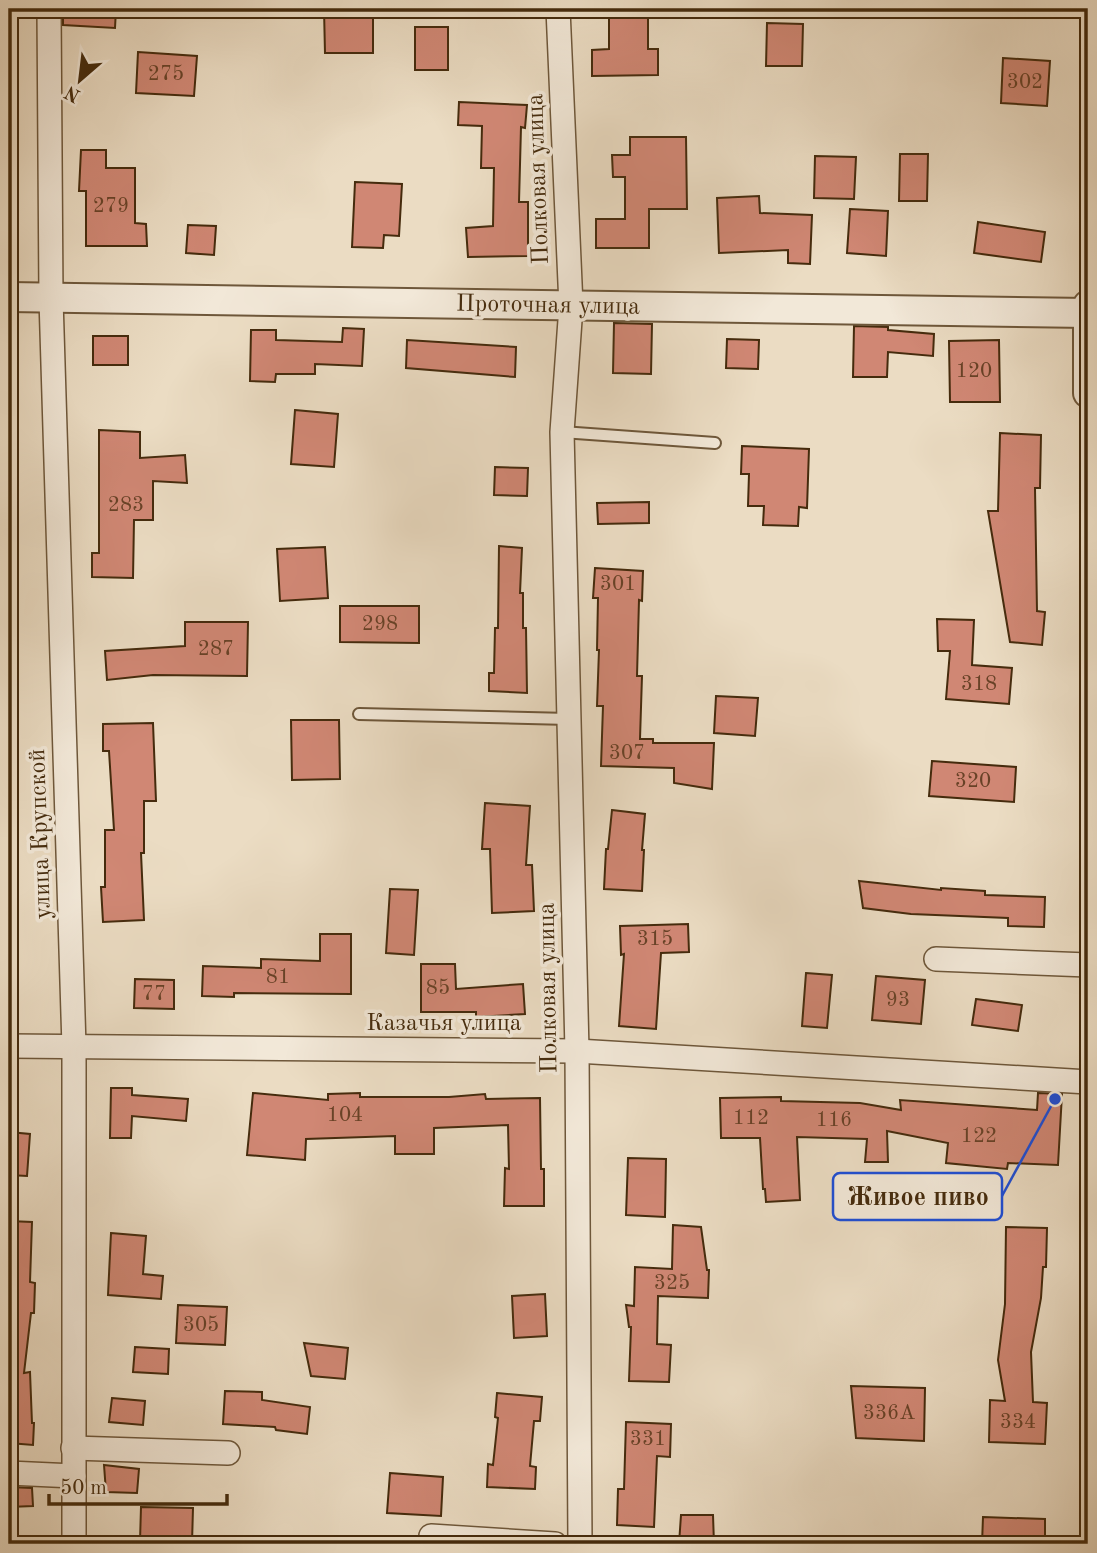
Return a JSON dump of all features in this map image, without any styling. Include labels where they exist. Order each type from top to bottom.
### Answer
[{"type":"street","name":"улица Крупской","points":[[49,9],[51,299],[74,1047],[74,1544]]},
{"type":"street","name":"Полковая улица","points":[[558,9],[571,306],[562,432],[577,1051],[580,1544]]},
{"type":"street","name":"Проточная улица","points":[[9,296],[51,299],[1088,313]]},
{"type":"street","points":[[1088,305],[1088,393]]},
{"type":"street","points":[[936,959],[1088,965]]},
{"type":"street","name":"Казачья улица","points":[[9,1046],[577,1051],[1088,1082]]},
{"type":"street","points":[[74,1448],[228,1453]]},
{"type":"street","points":[[9,1473],[74,1476]]},
{"type":"street","points":[[431,1536],[555,1544]]},
{"type":"lane","points":[[396,10],[451,9]]},
{"type":"lane","points":[[562,432],[715,443]]},
{"type":"lane","points":[[359,714],[569,719]]},
{"type":"building","points":[[63,9],[116,9],[115,28],[63,25]]},
{"type":"building","points":[[324,9],[373,9],[373,53],[325,53]]},
{"type":"building","points":[[609,9],[648,9],[648,49],[658,49],[658,75],[592,76],[592,50],[609,49]]},
{"type":"building","points":[[767,23],[803,24],[802,66],[766,66]]},
{"type":"building","points":[[415,27],[448,27],[448,70],[415,70]]},
{"type":"building","points":[[138,52],[197,56],[194,96],[136,93]]},
{"type":"building","points":[[1003,58],[1050,61],[1047,106],[1001,103]]},
{"type":"building","points":[[459,102],[527,105],[525,128],[521,127],[519,202],[528,202],[528,256],[468,257],[466,228],[493,226],[494,168],[481,168],[482,126],[458,125]]},
{"type":"building","points":[[630,137],[686,137],[687,209],[649,209],[649,248],[596,248],[596,219],[625,219],[625,177],[613,177],[612,155],[630,155]]},
{"type":"building","points":[[81,150],[106,150],[106,168],[135,168],[135,223],[146,224],[147,246],[86,246],[86,191],[79,191]]},
{"type":"building","points":[[900,154],[928,154],[927,201],[899,201]]},
{"type":"building","points":[[815,156],[856,157],[854,199],[814,198]]},
{"type":"building","points":[[355,182],[402,184],[399,236],[384,235],[383,248],[352,247]]},
{"type":"building","points":[[759,196],[760,213],[812,215],[810,264],[788,263],[788,250],[719,253],[717,198]]},
{"type":"building","points":[[850,209],[888,211],[886,256],[847,253]]},
{"type":"building","points":[[978,222],[1045,232],[1041,262],[974,253]]},
{"type":"building","points":[[188,225],[216,226],[214,255],[186,253]]},
{"type":"building","points":[[614,323],[652,324],[651,374],[613,373]]},
{"type":"building","points":[[854,326],[888,327],[888,330],[934,334],[933,356],[888,352],[887,377],[853,377]]},
{"type":"building","points":[[343,328],[364,329],[362,366],[315,364],[315,374],[276,374],[275,382],[250,381],[251,330],[276,330],[276,340],[342,342]]},
{"type":"building","points":[[93,336],[128,336],[128,365],[93,365]]},
{"type":"building","points":[[727,339],[759,340],[758,369],[726,368]]},
{"type":"building","points":[[407,340],[516,347],[515,377],[406,368]]},
{"type":"building","points":[[999,340],[1000,402],[950,402],[949,341]]},
{"type":"building","points":[[295,410],[338,414],[334,467],[291,464]]},
{"type":"building","points":[[99,430],[140,432],[140,458],[185,455],[187,483],[153,481],[153,520],[134,520],[133,578],[92,577],[92,553],[99,553]]},
{"type":"building","points":[[1000,433],[1041,435],[1040,488],[1035,488],[1037,611],[1045,612],[1042,645],[1010,642],[988,511],[998,511]]},
{"type":"building","points":[[742,446],[809,449],[807,508],[799,507],[798,526],[763,525],[764,506],[748,506],[749,474],[741,474]]},
{"type":"building","points":[[495,467],[528,468],[527,496],[494,495]]},
{"type":"building","points":[[649,502],[649,523],[598,524],[597,503]]},
{"type":"building","points":[[499,546],[522,548],[520,593],[523,593],[523,628],[526,628],[527,693],[489,691],[489,673],[494,673],[495,628],[498,628]]},
{"type":"building","points":[[325,547],[328,598],[280,601],[277,549]]},
{"type":"building","points":[[595,568],[643,571],[642,601],[639,600],[637,676],[642,676],[640,739],[653,739],[653,743],[714,743],[712,789],[674,783],[674,768],[601,766],[603,706],[597,706],[599,650],[598,598],[593,598]]},
{"type":"building","points":[[340,606],[419,606],[419,643],[340,642]]},
{"type":"building","points":[[937,619],[974,620],[972,665],[1012,668],[1009,704],[946,699],[950,651],[938,651]]},
{"type":"building","points":[[185,622],[248,622],[247,676],[153,675],[107,680],[105,651],[185,646]]},
{"type":"building","points":[[716,696],[758,698],[755,736],[714,733]]},
{"type":"building","points":[[291,720],[339,720],[340,779],[292,780]]},
{"type":"building","points":[[153,723],[156,801],[144,801],[144,853],[141,853],[144,920],[103,922],[101,887],[105,887],[105,830],[114,830],[109,751],[103,751],[103,724]]},
{"type":"building","points":[[932,761],[1016,767],[1014,802],[929,796]]},
{"type":"building","points":[[485,803],[530,806],[526,865],[532,865],[534,911],[492,913],[490,849],[482,849]]},
{"type":"building","points":[[612,810],[645,814],[642,891],[604,889]]},
{"type":"building","points":[[859,881],[941,890],[985,891],[985,895],[1045,897],[1044,927],[1008,926],[1008,918],[911,914],[863,908]]},
{"type":"building","points":[[390,889],[418,890],[414,955],[386,953]]},
{"type":"building","points":[[688,924],[689,952],[661,953],[656,1029],[619,1026],[624,954],[621,955],[620,926]]},
{"type":"building","points":[[320,934],[351,934],[351,994],[234,993],[234,997],[202,996],[203,966],[261,968],[261,959],[320,961]]},
{"type":"building","points":[[421,964],[455,964],[456,989],[523,984],[525,1014],[476,1017],[476,1012],[421,1012]]},
{"type":"building","points":[[806,973],[832,975],[827,1028],[802,1026]]},
{"type":"building","points":[[876,976],[925,980],[921,1024],[872,1020]]},
{"type":"building","points":[[135,979],[174,980],[174,1009],[134,1008]]},
{"type":"building","points":[[976,999],[1022,1005],[1018,1031],[972,1025]]},
{"type":"building","points":[[111,1088],[132,1088],[132,1095],[188,1099],[186,1121],[132,1116],[131,1138],[110,1138]]},
{"type":"building","points":[[253,1093],[328,1100],[328,1094],[360,1093],[360,1097],[449,1097],[485,1094],[486,1099],[540,1098],[544,1206],[504,1206],[505,1168],[509,1169],[508,1125],[434,1128],[434,1154],[395,1154],[395,1136],[306,1139],[305,1160],[247,1155]]},
{"type":"building","points":[[1038,1093],[1062,1094],[1058,1165],[1008,1163],[1007,1169],[946,1163],[948,1143],[887,1131],[888,1162],[865,1162],[867,1139],[797,1137],[800,1200],[766,1202],[760,1138],[721,1138],[720,1098],[781,1097],[781,1101],[860,1103],[901,1110],[900,1100],[1037,1110]]},
{"type":"building","points":[[9,1132],[30,1134],[27,1176],[9,1175]]},
{"type":"building","points":[[628,1158],[666,1159],[665,1217],[626,1215]]},
{"type":"building","points":[[9,1221],[32,1222],[30,1282],[35,1283],[34,1313],[31,1313],[24,1373],[30,1372],[33,1445],[9,1443]]},
{"type":"building","points":[[673,1225],[701,1227],[709,1270],[708,1298],[658,1296],[657,1344],[671,1345],[669,1382],[629,1381],[631,1327],[626,1305],[634,1306],[635,1267],[672,1269]]},
{"type":"building","points":[[1006,1227],[1047,1228],[1046,1267],[1043,1267],[1041,1298],[1031,1352],[1033,1402],[1047,1403],[1045,1444],[989,1442],[990,1400],[1005,1401],[998,1360],[1005,1304]]},
{"type":"building","points":[[111,1233],[146,1236],[143,1274],[163,1276],[161,1299],[108,1295]]},
{"type":"building","points":[[545,1294],[547,1336],[514,1338],[512,1296]]},
{"type":"building","points":[[178,1305],[227,1307],[225,1345],[176,1343]]},
{"type":"building","points":[[304,1343],[348,1348],[345,1379],[311,1376]]},
{"type":"building","points":[[135,1347],[169,1349],[168,1374],[133,1372]]},
{"type":"building","points":[[851,1386],[925,1388],[924,1441],[856,1438]]},
{"type":"building","points":[[225,1391],[262,1392],[262,1400],[310,1407],[307,1434],[276,1430],[275,1427],[223,1424]]},
{"type":"building","points":[[497,1393],[542,1397],[540,1421],[534,1421],[530,1466],[536,1467],[535,1489],[487,1487],[488,1464],[493,1465],[498,1418],[495,1417]]},
{"type":"building","points":[[112,1398],[145,1401],[143,1425],[109,1422]]},
{"type":"building","points":[[626,1422],[671,1424],[670,1457],[657,1456],[654,1527],[617,1525],[618,1489],[624,1489]]},
{"type":"building","points":[[104,1465],[139,1469],[137,1493],[106,1492]]},
{"type":"building","points":[[390,1473],[443,1477],[441,1516],[387,1513]]},
{"type":"building","points":[[9,1487],[32,1488],[33,1506],[9,1507]]},
{"type":"building","points":[[141,1507],[193,1508],[192,1543],[140,1541]]},
{"type":"building","points":[[681,1515],[713,1515],[714,1544],[679,1544]]},
{"type":"building","points":[[983,1517],[1045,1519],[1045,1544],[982,1544]]},
{"type":"place","name":"Живое пиво","points":[[1055,1099]]}]
